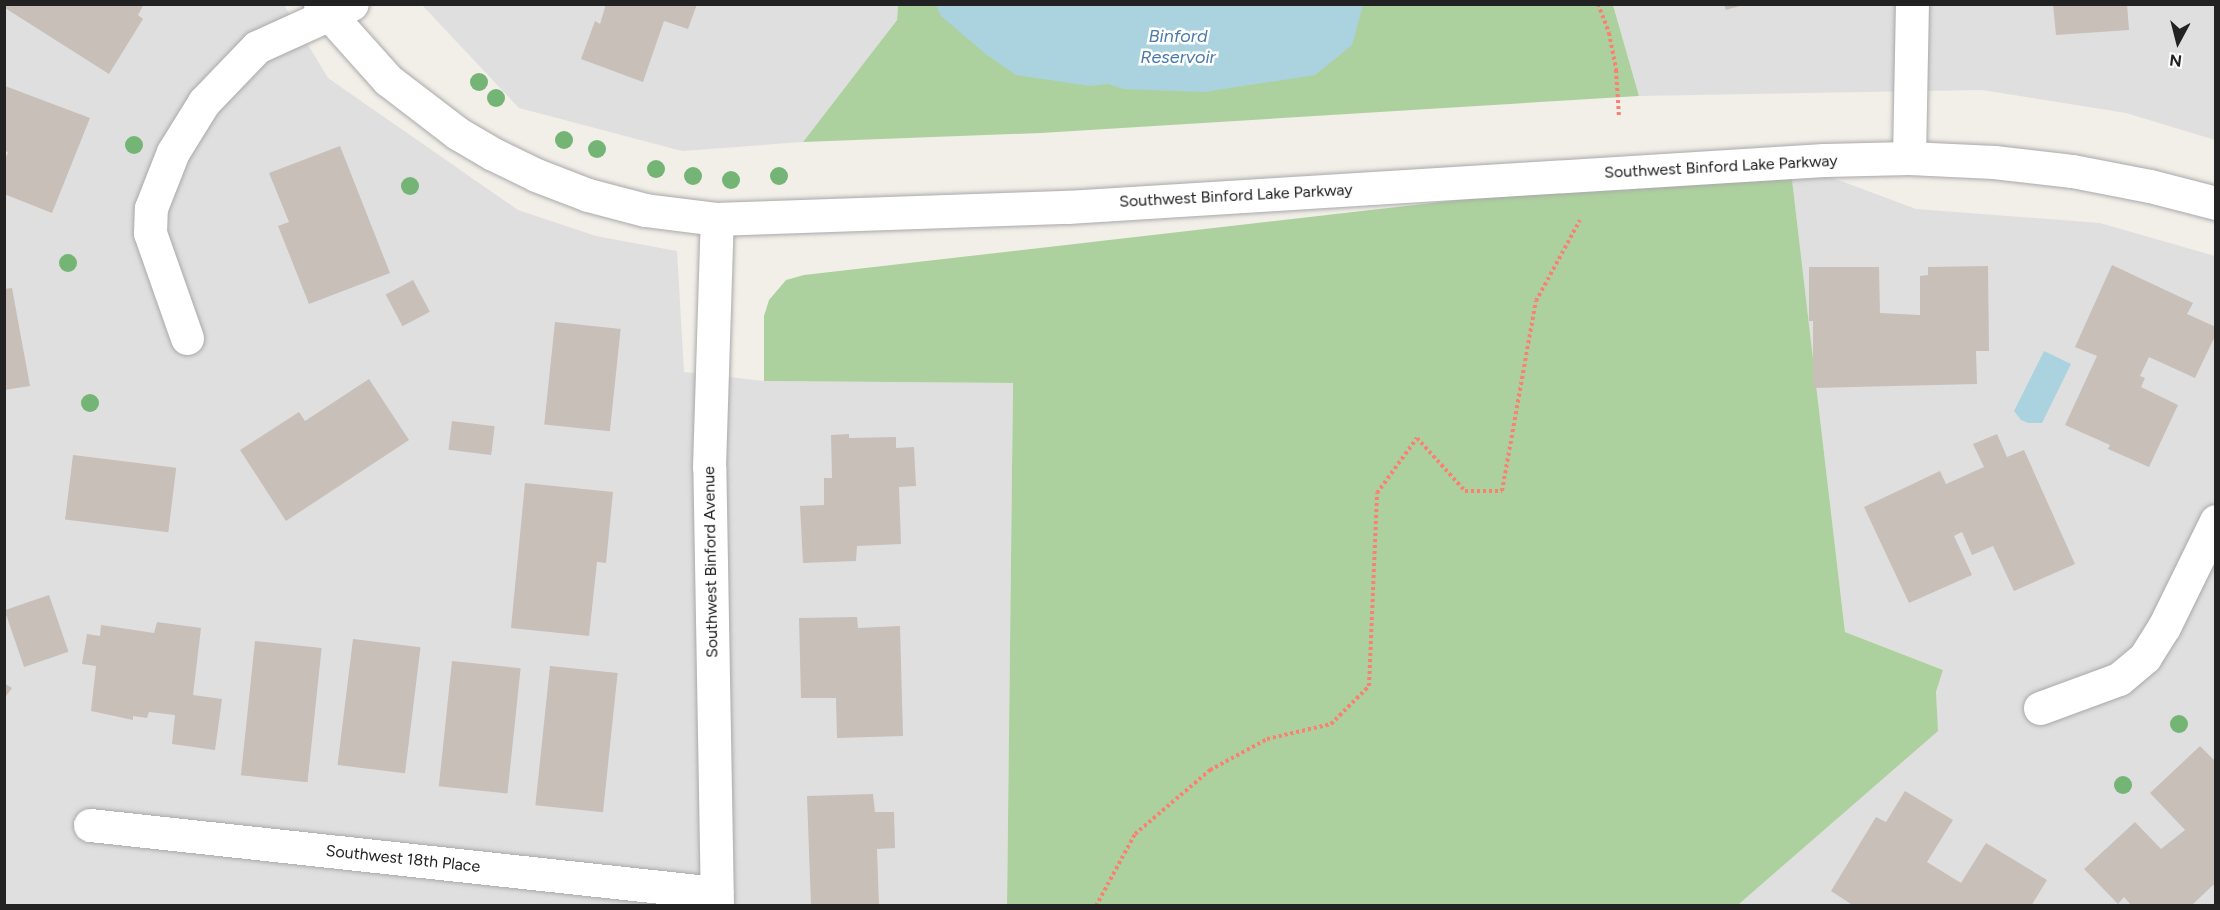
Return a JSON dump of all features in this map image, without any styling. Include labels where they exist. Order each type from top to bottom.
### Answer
[{"type":"street","points":[[1909,158],[1911,4]]},
{"type":"street","points":[[187,338],[150,232],[152,208],[173,152],[204,102],[257,47],[334,8]]},
{"type":"street","name":"Southwest Binford Lake Parkway","points":[[334,8],[388,80],[457,133],[494,154],[536,175],[588,195],[645,210],[717,219],[1056,207],[1824,160],[1909,158],[1994,162],[2072,171],[2150,186],[2216,203]]},
{"type":"street","name":"Southwest Binford Avenue","points":[[717,219],[709,467],[717,899]]},
{"type":"street","points":[[2040,708],[2119,679],[2145,657],[2164,627],[2216,521]]},
{"type":"street","name":"Southwest 18th Place","points":[[90,825],[717,899]]},
{"type":"path","points":[[1598,4],[1609,33],[1616,70],[1619,117]]},
{"type":"path","points":[[1096,906],[1135,834],[1210,770],[1267,738],[1331,724],[1370,686],[1377,494],[1417,438],[1465,491],[1502,491],[1536,302],[1555,271],[1580,220]]},
{"type":"shaded area","points":[[5,5],[284,5],[328,78],[518,210],[596,236],[677,251],[684,372],[764,381],[1013,383],[1007,905],[5,906]]},
{"type":"shaded area","points":[[422,5],[898,5],[897,20],[803,142],[682,151],[519,108]]},
{"type":"shaded area","points":[[1613,5],[2215,5],[2215,140],[2126,113],[1982,90],[1639,96]]},
{"type":"shaded area","points":[[1790,162],[1916,209],[2100,223],[2215,256],[2215,905],[1738,904],[1937,731],[1936,692],[1943,670],[1845,632]]},
{"type":"green space","points":[[898,5],[1613,5],[1639,96],[1041,133],[803,142],[897,20]]},
{"type":"green space","points":[[1790,162],[1845,632],[1943,670],[1936,692],[1938,731],[1740,905],[1007,905],[1013,383],[764,381],[764,316],[769,300],[786,280],[804,275]]},
{"type":"water","name":"Binford Reservoir","points":[[936,5],[1363,5],[1352,45],[1315,75],[1204,92],[1124,89],[1108,84],[1090,86],[1016,75],[987,55],[941,16]]},
{"type":"water","points":[[2044,351],[2071,364],[2042,423],[2028,423],[2021,420],[2014,411]]},
{"type":"building","points":[[7,4],[144,4],[138,15],[143,19],[109,74],[5,8]]},
{"type":"building","points":[[606,4],[697,4],[688,29],[664,21],[643,82],[581,59],[595,21],[600,24]]},
{"type":"building","points":[[1724,4],[1743,4],[1743,5],[1726,10]]},
{"type":"building","points":[[2053,4],[2127,4],[2129,30],[2056,35]]},
{"type":"building","points":[[5,86],[90,118],[52,213],[4,194],[4,162],[8,152],[4,151]]},
{"type":"building","points":[[340,146],[390,273],[309,304],[278,226],[289,222],[269,173]]},
{"type":"building","points":[[2112,265],[2193,303],[2187,314],[2216,327],[2216,334],[2195,378],[2149,357],[2140,376],[2145,378],[2141,387],[2178,405],[2149,467],[2108,449],[2110,445],[2065,425],[2097,356],[2075,347]]},
{"type":"building","points":[[1988,266],[1989,351],[1976,351],[1977,384],[1813,388],[1813,321],[1809,321],[1809,267],[1879,267],[1880,313],[1920,315],[1920,276],[1928,275],[1928,267]]},
{"type":"building","points":[[413,280],[430,312],[403,326],[386,295]]},
{"type":"building","points":[[12,288],[30,386],[4,390],[4,289]]},
{"type":"building","points":[[555,322],[621,329],[610,431],[544,424]]},
{"type":"building","points":[[369,379],[409,440],[286,521],[240,450],[299,412],[305,421]]},
{"type":"building","points":[[452,421],[495,426],[491,455],[448,450]]},
{"type":"building","points":[[849,434],[849,438],[896,437],[896,448],[914,447],[916,486],[899,487],[901,544],[857,546],[856,561],[803,563],[800,506],[824,505],[824,478],[832,478],[831,435]]},
{"type":"building","points":[[1997,434],[2007,457],[2024,450],[2075,564],[2014,591],[1993,546],[1972,555],[1962,532],[1954,536],[1972,575],[1909,603],[1864,507],[1940,471],[1946,484],[1984,467],[1973,444]]},
{"type":"building","points":[[73,455],[176,468],[168,532],[65,520]]},
{"type":"building","points":[[525,483],[613,492],[606,563],[597,562],[589,636],[511,628]]},
{"type":"building","points":[[49,595],[69,652],[24,667],[5,610]]},
{"type":"building","points":[[857,617],[858,628],[900,626],[903,736],[837,738],[836,698],[801,698],[799,618]]},
{"type":"building","points":[[157,622],[201,628],[193,695],[222,699],[215,750],[172,744],[175,715],[149,712],[147,718],[133,716],[133,720],[91,711],[96,666],[82,664],[87,634],[100,636],[101,625],[154,633]]},
{"type":"building","points":[[353,639],[420,647],[405,773],[338,765]]},
{"type":"building","points":[[255,641],[322,648],[308,782],[241,775]]},
{"type":"building","points":[[452,661],[521,668],[507,794],[439,786]]},
{"type":"building","points":[[550,666],[618,673],[603,812],[535,805]]},
{"type":"building","points":[[4,683],[12,688],[4,699]]},
{"type":"building","points":[[2200,746],[2216,762],[2216,887],[2213,885],[2191,906],[2132,906],[2124,897],[2118,904],[2084,869],[2135,822],[2161,849],[2185,830],[2150,793]]},
{"type":"building","points":[[1905,791],[1953,820],[1927,862],[1961,883],[1986,843],[2047,880],[2031,906],[1854,906],[1831,891],[1876,817],[1886,822]]},
{"type":"building","points":[[873,794],[875,812],[894,812],[895,848],[877,849],[879,906],[811,906],[807,796]]}]
